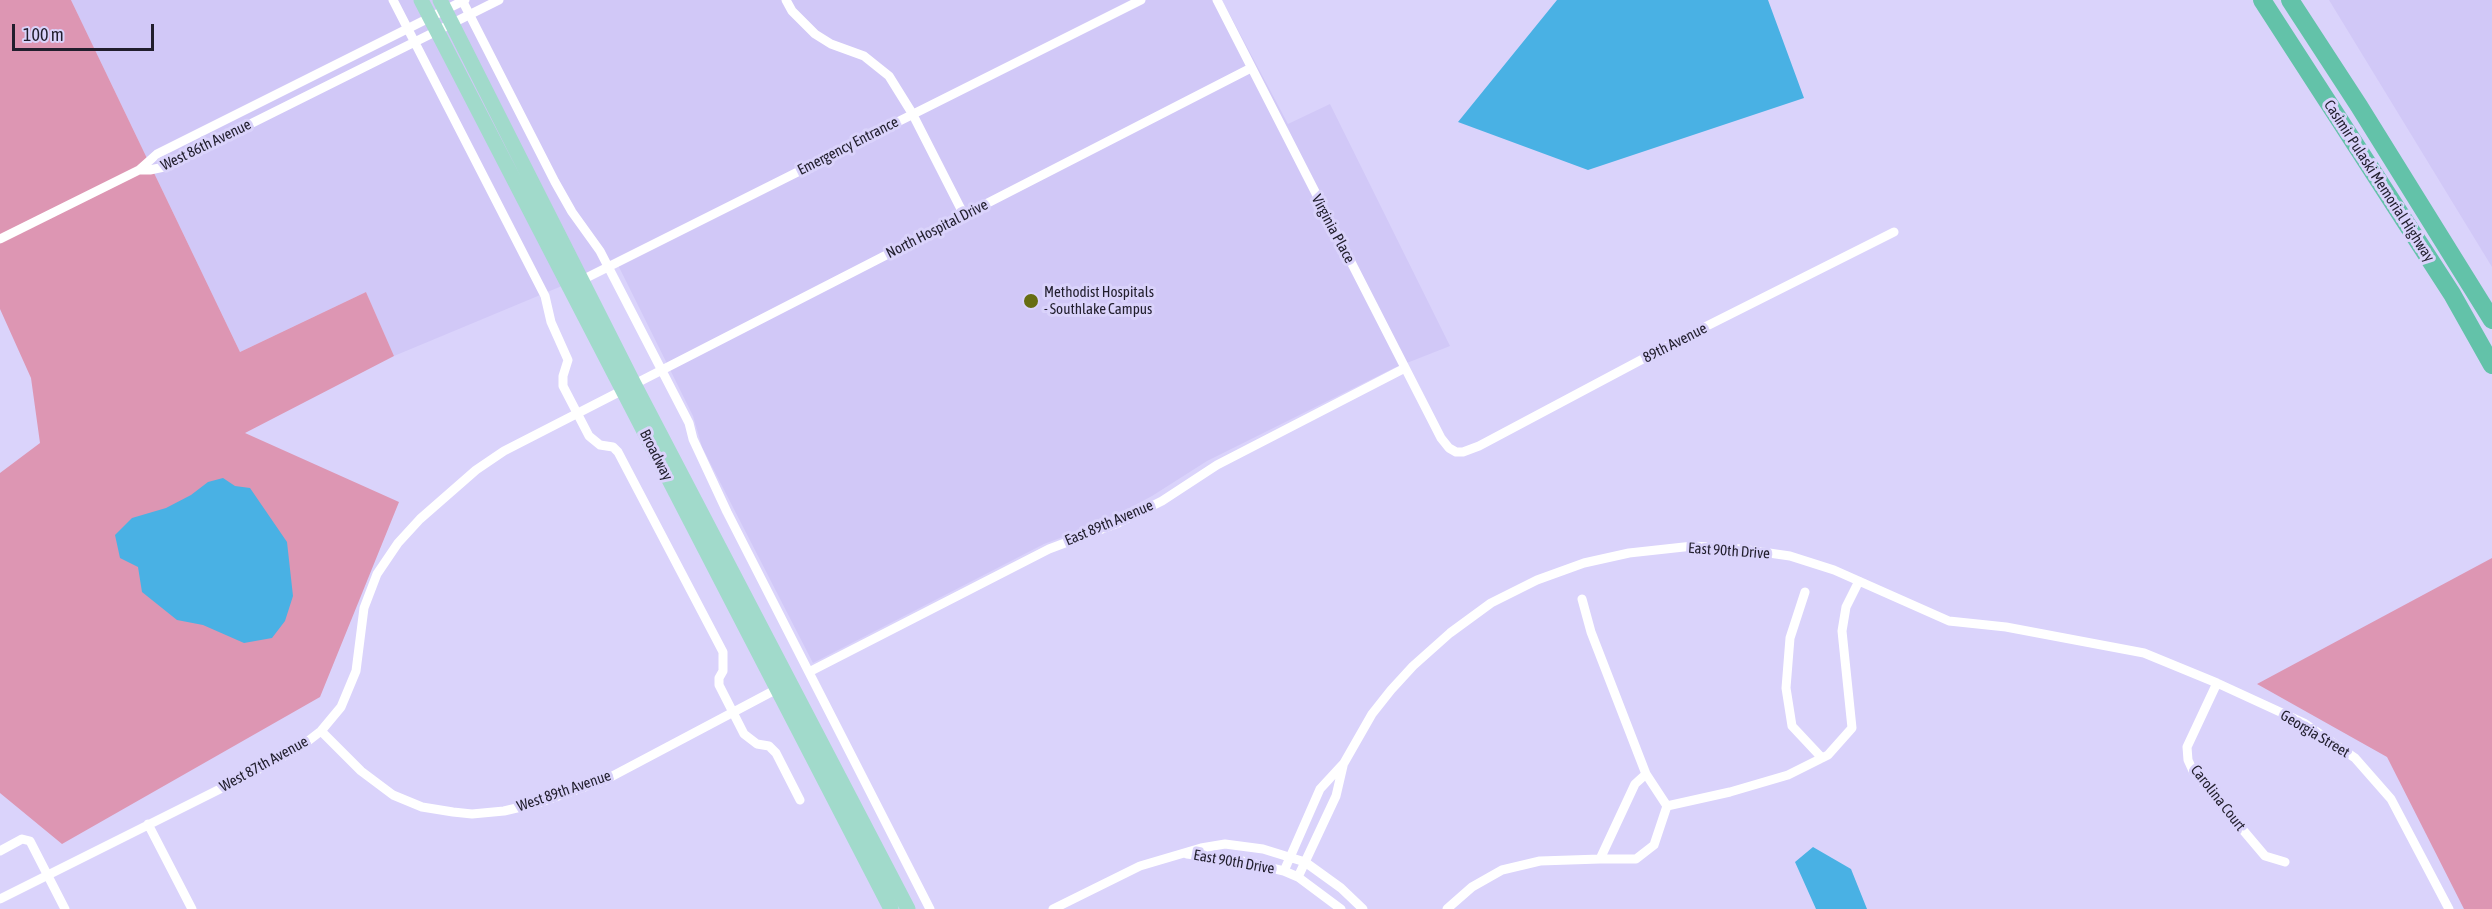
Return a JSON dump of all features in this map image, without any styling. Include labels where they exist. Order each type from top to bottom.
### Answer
[{"type":"highway","name":"Casimir Pulaski Memorial Highway","points":[[2262,0],[2451,294],[2492,365]]},
{"type":"highway","name":"Casimir Pulaski Memorial Highway","points":[[2290,0],[2492,320]]},
{"type":"main road","name":"Broadway","points":[[421,0],[558,265],[628,387],[908,909]]},
{"type":"main road","name":"Broadway","points":[[446,11],[582,280],[628,387],[777,689],[891,909]]},
{"type":"street","points":[[393,0],[545,296],[551,322],[568,360],[562,376],[563,386],[594,441],[600,445],[613,447],[618,452],[723,652],[723,670],[719,678],[719,685],[744,734],[757,744],[769,746],[776,753],[800,800]]},
{"type":"street","points":[[433,25],[446,11],[463,0],[555,182],[572,213],[600,251],[689,423],[693,439],[727,512],[930,909]]},
{"type":"street","points":[[446,11],[469,15],[499,0]]},
{"type":"street","points":[[786,0],[792,11],[814,34],[831,44],[864,56],[878,65],[894,82],[964,215]]},
{"type":"street","name":"Emergency Entrance","points":[[582,280],[1141,0]]},
{"type":"street","name":"Virginia Place","points":[[1217,0],[1441,438],[1449,448],[1456,452]]},
{"type":"street","points":[[433,25],[446,11]]},
{"type":"street","name":"West 86th Avenue","points":[[139,170],[157,154],[408,28],[433,25]]},
{"type":"street","name":"West 86th Avenue","points":[[139,170],[164,167],[415,42],[433,25]]},
{"type":"street","name":"North Hospital Drive","points":[[628,387],[1251,68]]},
{"type":"street","points":[[0,239],[139,170]]},
{"type":"street","name":"89th Avenue","points":[[1456,452],[1479,446],[1671,344],[1894,232]]},
{"type":"street","points":[[558,265],[567,274],[582,280]]},
{"type":"street","name":"East 89th Avenue","points":[[809,672],[1049,549],[1118,523],[1162,501],[1217,465],[1405,368]]},
{"type":"street","name":"West 87th Avenue","points":[[0,898],[298,748],[321,731],[341,707],[345,698],[356,671],[364,608],[377,574],[398,543],[420,519],[476,470],[504,451],[628,387]]},
{"type":"street","name":"East 90th Drive","points":[[1284,871],[1320,789],[1344,763],[1372,714],[1413,666],[1450,633],[1491,603],[1537,580],[1584,564],[1629,553],[1693,546],[1741,549],[1790,556],[1834,570],[1949,621],[2006,627],[2106,645],[2144,653],[2178,667]]},
{"type":"street","points":[[1667,806],[1730,792],[1788,775],[1828,755],[1852,728],[1842,632],[1846,607],[1859,581]]},
{"type":"street","points":[[1805,592],[1790,638],[1786,688],[1792,726],[1822,758]]},
{"type":"street","points":[[1582,599],[1591,632],[1646,774],[1667,806]]},
{"type":"street","name":"Georgia Street","points":[[2178,667],[2304,723],[2355,758],[2391,799],[2449,909]]},
{"type":"street","name":"Carolina Court","points":[[2217,683],[2187,747],[2188,760],[2193,771],[2265,856],[2285,861]]},
{"type":"street","name":"West 89th Avenue","points":[[321,731],[361,771],[393,795],[422,807],[472,814],[504,811],[538,803],[605,780],[777,689]]},
{"type":"street","name":"East 90th Drive","points":[[1185,853],[1242,861],[1284,871],[1298,877],[1336,796],[1344,763]]},
{"type":"street","points":[[1600,859],[1635,784],[1646,774]]},
{"type":"street","points":[[1447,909],[1472,887],[1502,870],[1540,861],[1636,859],[1653,845],[1667,806]]},
{"type":"street","points":[[148,824],[192,909]]},
{"type":"street","points":[[0,851],[22,839],[30,841],[65,909]]},
{"type":"street","name":"East 90th Drive","points":[[1053,909],[1140,866],[1200,848],[1225,844],[1263,849],[1305,862]]},
{"type":"street","points":[[1305,862],[1341,888],[1363,909]]},
{"type":"street","points":[[1298,877],[1341,909]]},
{"type":"shaded area","points":[[0,0],[71,0],[240,352],[366,292],[394,356],[245,433],[399,502],[320,697],[62,844],[0,793],[0,473],[40,443],[31,378],[0,309]]},
{"type":"shaded area","points":[[71,0],[1222,0],[1288,124],[1330,104],[1450,346],[1394,368],[1207,461],[1152,496],[1103,522],[1044,544],[813,663],[702,447],[693,416],[617,263],[394,356],[366,292],[240,352]]},
{"type":"shaded area","points":[[2329,0],[2492,0],[2492,267]]},
{"type":"shaded area","points":[[2492,558],[2492,909],[2464,909],[2387,757],[2257,684]]},
{"type":"water","points":[[1557,0],[1768,0],[1804,98],[1588,170],[1458,122]]},
{"type":"water","points":[[223,478],[235,486],[250,488],[287,542],[293,596],[285,621],[272,638],[244,643],[203,625],[177,620],[142,592],[138,567],[120,558],[115,535],[132,518],[166,508],[191,495],[208,482]]},
{"type":"water","points":[[1813,847],[1851,869],[1867,909],[1816,909],[1795,862]]},
{"type":"place","name":"Methodist Hospitals - Southlake Campus","points":[[1031,301]]}]
